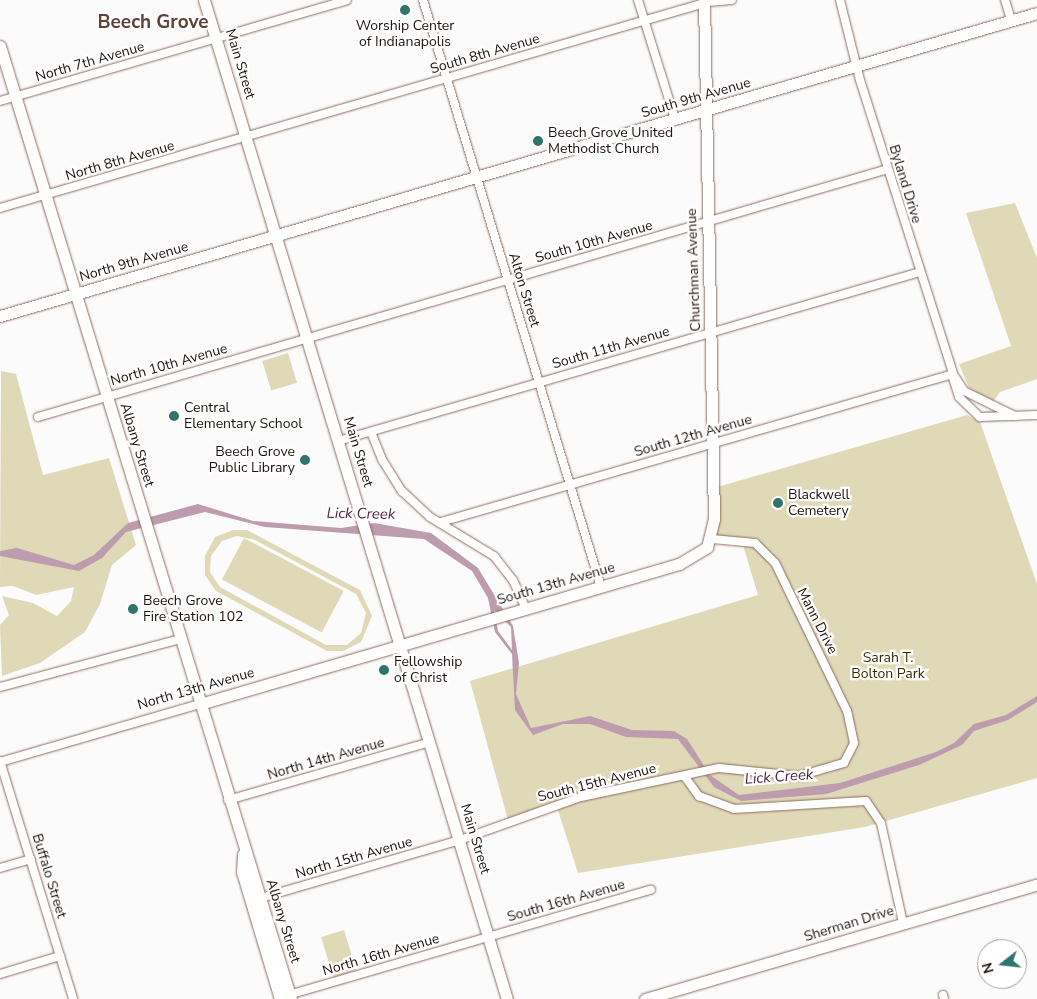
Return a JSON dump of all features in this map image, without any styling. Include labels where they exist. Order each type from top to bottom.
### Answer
[{"type":"street","name":"Main Street","points":[[204,0],[507,999]]},
{"type":"street","name":"North 7th Avenue","points":[[0,101],[347,0]]},
{"type":"street","name":"Alton Street","points":[[423,0],[600,587]]},
{"type":"street","points":[[638,0],[675,120]]},
{"type":"street","name":"South 8th Avenue","points":[[246,137],[645,21],[704,2],[732,0]]},
{"type":"street","name":"Byland Drive","points":[[840,0],[888,169],[953,374],[955,390],[973,413],[989,419],[1037,415]]},
{"type":"street","points":[[1005,0],[1011,20]]},
{"type":"street","name":"Churchman Avenue","points":[[704,2],[713,443],[712,539]]},
{"type":"street","name":"South 9th Avenue","points":[[276,236],[1037,13]]},
{"type":"street","name":"Albany Street","points":[[0,46],[181,639],[243,854],[242,872],[285,998]]},
{"type":"street","name":"North 8th Avenue","points":[[0,208],[246,137]]},
{"type":"street","name":"South 10th Avenue","points":[[308,339],[888,169]]},
{"type":"street","name":"North 9th Avenue","points":[[0,316],[276,236]]},
{"type":"street","name":"South 11th Avenue","points":[[338,441],[920,272]]},
{"type":"street","name":"North 10th Avenue","points":[[38,416],[308,339]]},
{"type":"street","points":[[953,374],[964,391],[1015,416]]},
{"type":"street","name":"South 12th Avenue","points":[[441,522],[953,374]]},
{"type":"street","points":[[371,432],[394,481],[416,505],[502,565],[522,610]]},
{"type":"street","name":"South 13th Avenue","points":[[400,645],[690,560],[712,539]]},
{"type":"street","name":"Mann Drive","points":[[712,539],[751,542],[771,558],[845,704],[854,735],[849,758]]},
{"type":"street","points":[[0,687],[181,639]]},
{"type":"street","name":"North 13th Avenue","points":[[0,762],[400,645]]},
{"type":"street","name":"North 14th Avenue","points":[[228,800],[430,742]]},
{"type":"street","name":"South 15th Avenue","points":[[460,840],[560,803],[685,777],[699,771],[712,769],[805,775],[836,768],[849,758]]},
{"type":"street","name":"Buffalo Street","points":[[0,762],[73,999]]},
{"type":"street","points":[[685,777],[698,796],[734,809],[866,801],[881,822],[904,923]]},
{"type":"street","name":"North 15th Avenue","points":[[258,899],[460,840]]},
{"type":"street","name":"Albany Street","points":[[243,854],[250,860],[258,899],[285,998]]},
{"type":"street","points":[[0,868],[31,859]]},
{"type":"street","name":"Sherman Drive","points":[[645,999],[670,996],[904,923],[1037,884]]},
{"type":"street","name":"South 16th Avenue","points":[[489,936],[651,890]]},
{"type":"street","name":"North 16th Avenue","points":[[285,998],[489,936]]},
{"type":"street","points":[[0,974],[60,956]]},
{"type":"green space","points":[[1015,203],[1037,258],[1037,379],[1000,392],[991,405],[969,388],[959,364],[1011,346],[966,213]]},
{"type":"green space","points":[[288,353],[297,383],[271,391],[262,361]]},
{"type":"green space","points":[[1,371],[16,374],[43,475],[109,458],[136,545],[112,565],[100,604],[85,632],[40,663],[2,676],[0,625],[9,615],[2,596],[33,603],[57,616],[71,601],[74,587],[36,595],[13,586],[0,587]]},
{"type":"green space","name":"Sarah T. Bolton Park","points":[[967,415],[980,422],[1037,584],[1037,778],[865,827],[578,873],[556,804],[509,824],[470,681],[758,595],[742,542],[712,539],[714,488]]},
{"type":"green space","points":[[233,530],[247,530],[360,590],[372,616],[361,642],[343,651],[327,651],[216,591],[205,575],[205,556],[215,537]],"holes":[[[237,536],[255,540],[356,594],[366,613],[361,633],[347,645],[326,645],[220,587],[210,572],[211,556],[222,541]]]},
{"type":"green space","points":[[244,538],[344,591],[322,633],[222,579]]},
{"type":"green space","points":[[344,930],[356,970],[333,977],[321,937]]},
{"type":"shaded area","name":"Lick Creek","points":[[198,504],[253,521],[341,528],[374,523],[431,533],[478,568],[513,626],[519,663],[516,694],[531,728],[590,716],[632,730],[674,731],[687,739],[710,775],[739,795],[840,783],[936,752],[954,743],[974,724],[1006,715],[1037,696],[1037,702],[1008,720],[974,731],[962,745],[919,765],[826,794],[741,801],[714,787],[678,739],[626,737],[590,724],[563,724],[533,735],[515,710],[512,654],[495,632],[488,598],[472,571],[424,539],[265,527],[205,512],[126,532],[102,558],[79,571],[0,556],[0,551],[17,548],[74,565],[94,555],[128,523]],"holes":[[[494,610],[511,627],[512,650],[498,631]]]},
{"type":"place","name":"Worship Center of Indianapolis","points":[[405,10]]},
{"type":"place","name":"Beech Grove United Methodist Church","points":[[538,141]]},
{"type":"place","name":"Central Elementary School","points":[[174,416]]},
{"type":"place","name":"Beech Grove Public Library","points":[[305,460]]},
{"type":"place","name":"Blackwell Cemetery","points":[[778,503]]},
{"type":"place","name":"Beech Grove Fire Station 102","points":[[133,609]]},
{"type":"place","name":"Fellowship of Christ","points":[[384,670]]},
{"type":"district","name":"Beech Grove","points":[[153,23]]}]
